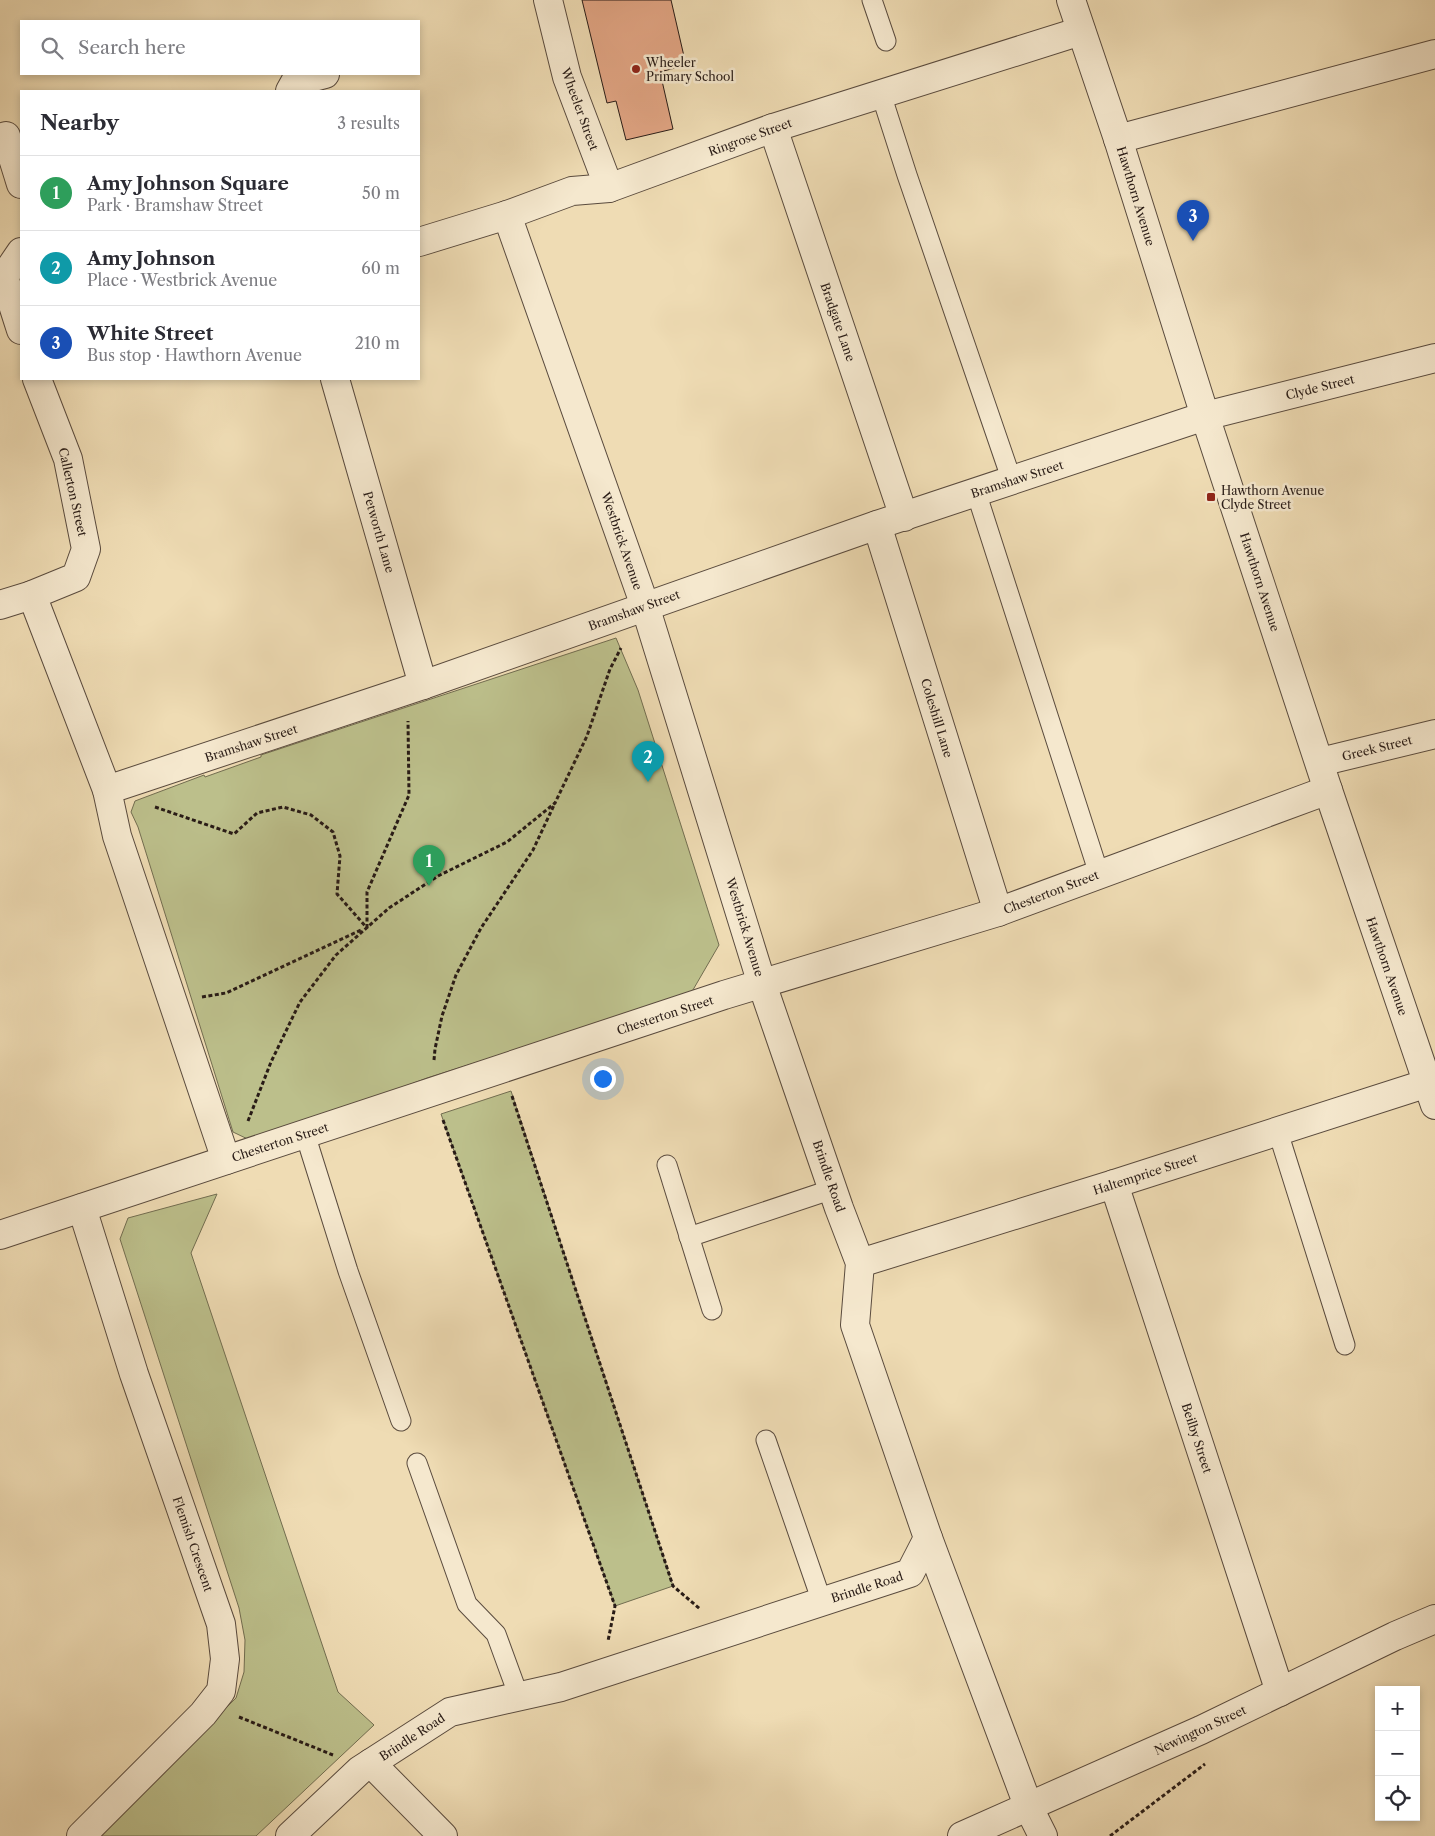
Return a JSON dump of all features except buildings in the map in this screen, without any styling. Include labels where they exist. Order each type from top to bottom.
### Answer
[{"type":"street","name":"Wheeler Street","points":[[548,0],[567,77],[610,188]]},
{"type":"street","name":"Hawthorn Avenue","points":[[1071,0],[1118,139],[1205,416],[1328,790],[1431,1094]]},
{"type":"street","name":"Ringrose Street","points":[[420,242],[507,216],[572,191],[610,188],[773,128],[1081,31]]},
{"type":"street","points":[[1118,139],[1435,54]]},
{"type":"street","points":[[292,82],[321,75]]},
{"type":"street","name":"Bradgate Lane","points":[[773,128],[904,516]]},
{"type":"street","points":[[6,136],[20,181]]},
{"type":"street","name":"Westbrick Avenue","points":[[507,216],[645,606],[762,984]]},
{"type":"street","points":[[20,253],[2,278],[20,327]]},
{"type":"street","name":"Clyde Street","points":[[1205,416],[1435,358]]},
{"type":"street","name":"Callerton Street","points":[[32,595],[76,577],[86,549],[68,459],[37,380]]},
{"type":"street","name":"Petworth Lane","points":[[335,380],[423,685]]},
{"type":"street","name":"Bramshaw Street","points":[[107,790],[423,685],[877,524],[1205,416]]},
{"type":"street","name":"Coleshill Lane","points":[[877,524],[998,912]]},
{"type":"street","points":[[0,605],[32,595],[107,790],[117,836],[226,1160]]},
{"type":"street","name":"Greek Street","points":[[1320,762],[1435,734]]},
{"type":"street","name":"Chesterton Street","points":[[0,1235],[762,984],[998,912],[1328,790]]},
{"type":"street","name":"Brindle Road","points":[[290,1836],[365,1767],[450,1712],[561,1687],[910,1573],[928,1538],[855,1325],[860,1263],[762,984]]},
{"type":"street","name":"Haltemprice Street","points":[[860,1263],[1278,1132],[1431,1094]]},
{"type":"street","name":"Beilby Street","points":[[1114,1184],[1280,1692]]},
{"type":"street","name":"Flemish Crescent","points":[[81,1836],[203,1714],[221,1691],[225,1659],[221,1624],[134,1374],[82,1208]]},
{"type":"street","points":[[928,1538],[1029,1808],[1044,1836]]},
{"type":"street","name":"Newington Street","points":[[962,1836],[1029,1808],[1208,1727],[1395,1636],[1435,1619]]},
{"type":"street","points":[[365,1767],[443,1836]]},
{"type":"lane","points":[[872,0],[886,41]]},
{"type":"lane","points":[[881,94],[1012,481]]},
{"type":"lane","points":[[976,492],[1099,874]]},
{"type":"lane","points":[[1278,1132],[1345,1345]]},
{"type":"lane","points":[[305,1134],[348,1271],[402,1421]]},
{"type":"lane","points":[[667,1165],[712,1310]]},
{"type":"lane","points":[[689,1237],[833,1189]]},
{"type":"lane","points":[[766,1440],[822,1602]]},
{"type":"lane","points":[[417,1463],[467,1604],[496,1634],[519,1697]]},
{"type":"path","points":[[601,1674],[615,1606],[434,1091],[435,1049],[442,1016],[456,975],[480,928],[533,850],[587,736],[610,669],[645,606]]},
{"type":"path","points":[[366,928],[368,892],[409,794],[408,707],[423,685]]},
{"type":"path","points":[[226,1160],[252,1113],[271,1062],[300,1002],[336,955],[389,908],[438,876],[507,842],[555,803]]},
{"type":"path","points":[[152,806],[234,834],[257,813],[283,807],[311,816],[333,832],[340,856],[337,894],[366,928]]},
{"type":"path","points":[[173,1002],[226,993],[366,928]]},
{"type":"path","points":[[503,1068],[673,1586],[727,1633]]},
{"type":"path","points":[[210,1705],[274,1733],[365,1767]]},
{"type":"path","points":[[1110,1836],[1209,1761]]},
{"type":"green space","points":[[616,638],[638,690],[719,945],[690,995],[427,1078],[256,1143],[233,1132],[138,827],[131,812],[135,801],[204,775],[205,777],[261,757],[261,755]]},
{"type":"green space","points":[[511,1091],[673,1586],[615,1606],[441,1114]]},
{"type":"green space","points":[[217,1194],[191,1253],[338,1692],[374,1725],[256,1836],[94,1836],[236,1698],[244,1672],[245,1640],[239,1608],[120,1239],[128,1218]]},
{"type":"place","name":"Wheeler Primary School","points":[[636,69]]},
{"type":"place","name":"White Street","points":[[1193,241]]},
{"type":"place","name":"Hawthorn Avenue Clyde Street","points":[[1211,497]]},
{"type":"place","name":"Amy Johnson","points":[[648,782]]},
{"type":"place","name":"Amy Johnson Square","points":[[429,886]]}]
